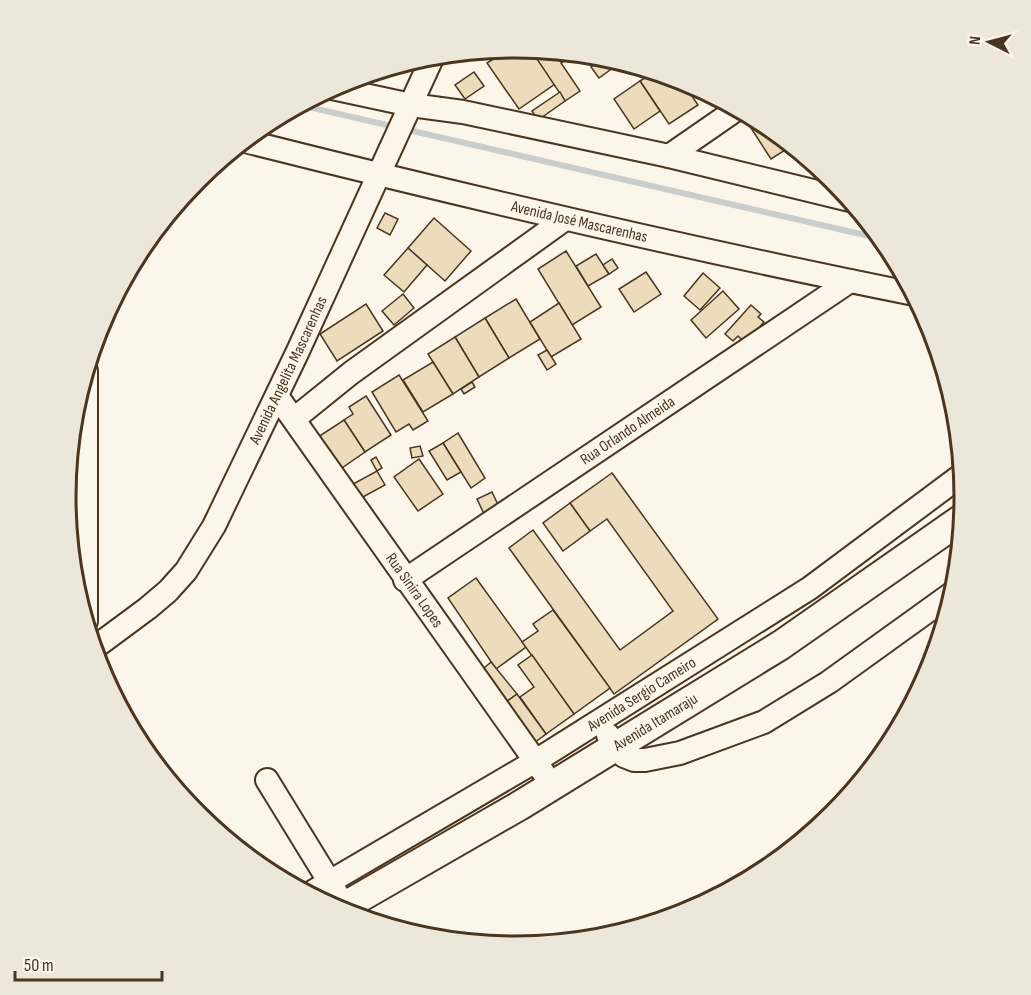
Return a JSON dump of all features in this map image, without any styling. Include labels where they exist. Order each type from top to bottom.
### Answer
[{"type":"main road","name":"Avenida Itamaraju","points":[[349,903],[554,785],[782,645],[954,524]]},
{"type":"street","name":"Avenida Angelita Mascarenhas","points":[[101,643],[168,591],[186,571],[214,526],[277,396],[428,67]]},
{"type":"street","points":[[347,92],[408,110],[463,112],[669,156],[835,196]]},
{"type":"street","points":[[669,156],[730,114]]},
{"type":"street","name":"Avenida José Mascarenhas","points":[[256,143],[382,165],[566,219],[903,292]]},
{"type":"street","points":[[294,419],[351,373],[566,219]]},
{"type":"street","name":"Rua Orlando Almeida","points":[[405,580],[850,281]]},
{"type":"street","name":"Rua Sinira Lopes","points":[[277,396],[534,762],[554,785]]},
{"type":"street","points":[[86,407],[86,588]]},
{"type":"street","name":"Avenida Sergio Cameiro","points":[[317,889],[534,762],[810,588],[954,481]]},
{"type":"street","points":[[599,721],[624,756],[634,760],[680,753],[764,722],[829,682],[942,600]]},
{"type":"street","points":[[267,780],[330,881],[337,898]]},
{"type":"building","points":[[494,59],[537,59],[555,84],[519,109],[487,63]]},
{"type":"building","points":[[537,59],[564,61],[561,63],[580,91],[565,101]]},
{"type":"building","points":[[593,66],[611,69],[599,78],[591,67]]},
{"type":"building","points":[[474,72],[484,86],[465,99],[455,85]]},
{"type":"building","points":[[645,78],[683,92],[692,96],[698,105],[669,124],[640,81]]},
{"type":"building","points":[[640,81],[660,111],[634,129],[614,99]]},
{"type":"building","points":[[560,92],[565,101],[538,120],[532,111]]},
{"type":"building","points":[[751,128],[759,132],[785,150],[771,159]]},
{"type":"building","points":[[385,213],[398,219],[390,235],[377,228]]},
{"type":"building","points":[[434,218],[471,251],[445,281],[408,248]]},
{"type":"building","points":[[408,248],[427,265],[404,292],[384,275]]},
{"type":"building","points":[[566,251],[601,307],[572,325],[538,269]]},
{"type":"building","points":[[596,254],[609,274],[588,286],[576,266]]},
{"type":"building","points":[[612,259],[618,268],[609,274],[603,265]]},
{"type":"building","points":[[646,272],[661,294],[634,312],[619,289]]},
{"type":"building","points":[[703,273],[720,288],[700,310],[684,296]]},
{"type":"building","points":[[723,291],[739,309],[706,338],[691,320]]},
{"type":"building","points":[[403,294],[414,308],[394,325],[382,311]]},
{"type":"building","points":[[516,299],[540,339],[509,358],[485,318]]},
{"type":"building","points":[[559,303],[581,339],[551,357],[530,322]]},
{"type":"building","points":[[366,304],[383,331],[337,361],[320,334]]},
{"type":"building","points":[[751,305],[761,314],[758,317],[764,322],[745,343],[738,336],[733,341],[725,334]]},
{"type":"building","points":[[485,318],[509,358],[479,377],[455,337]]},
{"type":"building","points":[[455,337],[479,377],[453,394],[428,354]]},
{"type":"building","points":[[547,350],[556,364],[547,370],[538,355]]},
{"type":"building","points":[[433,362],[453,394],[423,412],[403,380]]},
{"type":"building","points":[[399,375],[428,421],[413,430],[409,424],[396,432],[372,392]]},
{"type":"building","points":[[472,382],[475,387],[464,394],[461,389]]},
{"type":"building","points":[[366,396],[391,435],[365,452],[344,420],[353,414],[349,407]]},
{"type":"building","points":[[344,420],[365,452],[336,472],[315,439]]},
{"type":"building","points":[[458,433],[485,478],[471,488],[443,443]]},
{"type":"building","points":[[443,443],[461,472],[447,480],[429,451]]},
{"type":"building","points":[[420,446],[423,456],[412,458],[410,448]]},
{"type":"building","points":[[376,457],[382,468],[377,471],[371,460]]},
{"type":"building","points":[[419,459],[443,494],[418,511],[394,477]]},
{"type":"building","points":[[377,471],[385,485],[352,503],[344,489]]},
{"type":"building","points":[[612,473],[718,619],[614,694],[509,548],[533,530],[620,650],[673,611],[607,519],[590,531],[570,503]]},
{"type":"building","points":[[492,492],[501,511],[486,518],[477,499]]},
{"type":"building","points":[[570,503],[590,531],[563,551],[543,523]]},
{"type":"building","points":[[476,578],[526,647],[496,669],[448,598]]},
{"type":"building","points":[[553,610],[610,688],[574,714],[522,642],[538,631],[533,624]]},
{"type":"building","points":[[532,655],[574,714],[546,734],[520,697],[534,687],[518,665]]},
{"type":"building","points":[[491,662],[517,694],[494,711],[471,679]]},
{"type":"building","points":[[517,694],[546,734],[523,751],[494,711]]},
{"type":"waterway","points":[[313,108],[868,236]]}]
